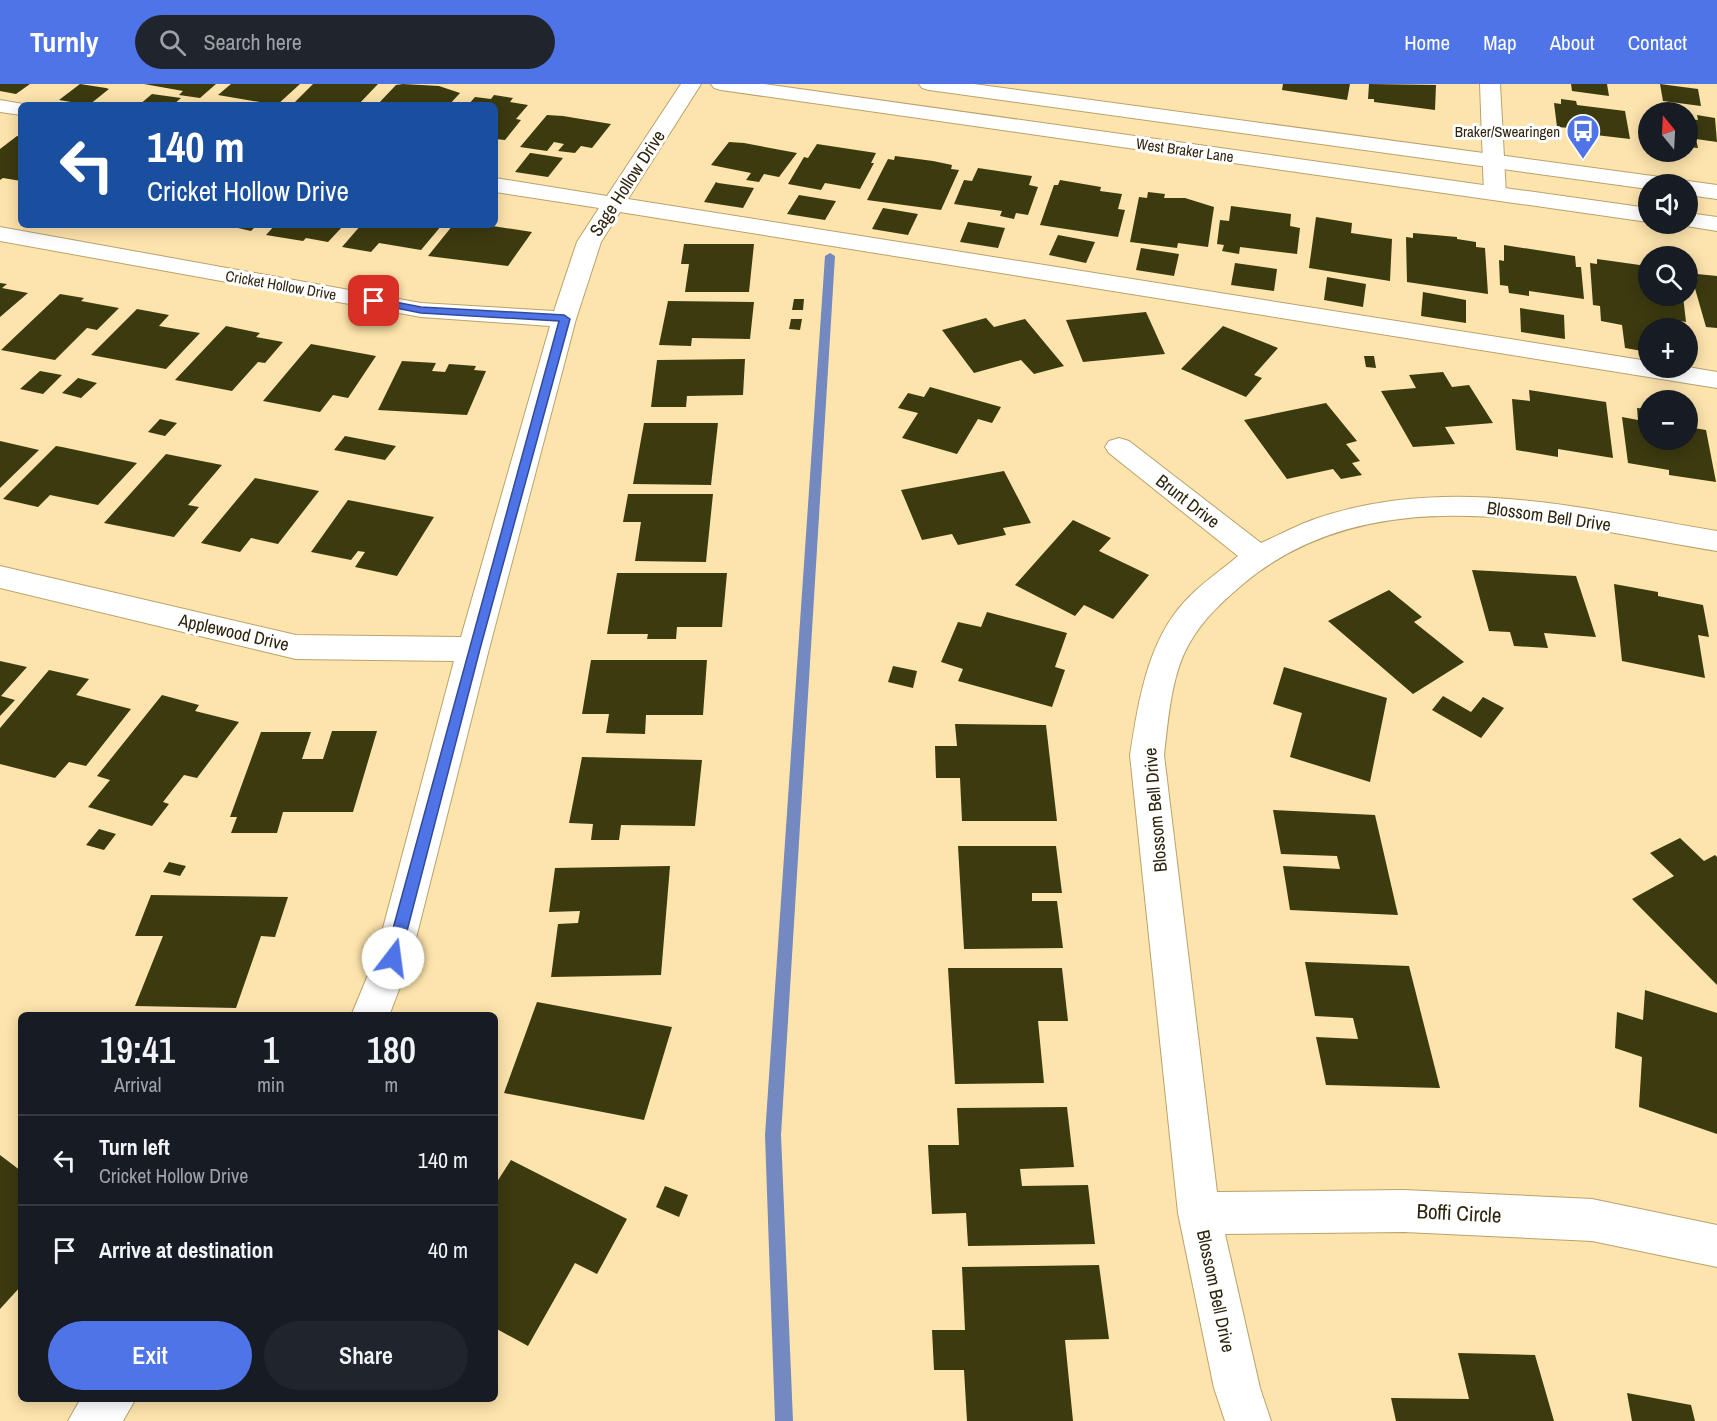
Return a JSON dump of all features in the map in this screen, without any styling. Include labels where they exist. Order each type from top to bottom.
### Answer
[{"type":"street","name":"Sage Hollow Drive","points":[[372,1012],[393,958],[473,649],[564,319],[589,242],[691,84]]},
{"type":"street","name":"West Braker Lane","points":[[721,84],[1638,214]]},
{"type":"street","name":"West Braker Lane","points":[[929,84],[1638,181]]},
{"type":"street","points":[[1490,84],[1495,194]]},
{"type":"street","points":[[0,106],[18,109]]},
{"type":"street","points":[[498,185],[1717,380]]},
{"type":"street","points":[[1698,189],[1717,192]]},
{"type":"street","points":[[1698,221],[1717,224]]},
{"type":"street","name":"Cricket Hollow Drive","points":[[0,234],[421,310],[564,319]]},
{"type":"street","name":"Brunt Drive","points":[[1119,447],[1258,556]]},
{"type":"street","name":"Blossom Bell Drive","points":[[1248,1421],[1237,1388],[1199,1213],[1147,755],[1155,695],[1173,643],[1201,603],[1258,556],[1324,526],[1387,511],[1442,505],[1502,506],[1717,541]]},
{"type":"street","name":"Applewood Drive","points":[[0,578],[296,647],[473,649]]},
{"type":"street","name":"Boffi Circle","points":[[1199,1213],[1404,1210],[1592,1220],[1717,1246]]},
{"type":"street","points":[[92,1421],[110,1402]]},
{"type":"building","points":[[0,84],[30,84],[16,94],[0,91]]},
{"type":"building","points":[[80,84],[109,89],[93,102],[59,100]]},
{"type":"building","points":[[144,84],[216,84],[200,98],[179,95],[183,91]]},
{"type":"building","points":[[231,84],[300,84],[280,102],[259,102],[218,95]]},
{"type":"building","points":[[313,84],[378,84],[361,102],[295,102]]},
{"type":"building","points":[[1283,84],[1350,84],[1347,100],[1282,90]]},
{"type":"building","points":[[1369,84],[1436,85],[1435,110],[1374,102],[1374,99],[1368,99]]},
{"type":"building","points":[[1571,84],[1607,84],[1609,96],[1572,91]]},
{"type":"building","points":[[1660,84],[1698,89],[1701,106],[1698,106],[1698,102],[1663,101]]},
{"type":"building","points":[[396,85],[439,86],[460,93],[452,102],[380,102]]},
{"type":"building","points":[[152,94],[181,98],[176,102],[143,102]]},
{"type":"building","points":[[494,95],[513,98],[510,102],[528,105],[516,119],[521,120],[505,140],[498,139],[498,102],[471,102],[475,97],[491,99]]},
{"type":"building","points":[[1561,99],[1576,101],[1577,105],[1625,111],[1630,139],[1570,132],[1570,128],[1557,127],[1554,103],[1561,104]]},
{"type":"building","points":[[547,115],[611,124],[592,148],[581,146],[575,153],[558,151],[564,144],[554,142],[547,151],[520,147]]},
{"type":"building","points":[[1698,115],[1715,118],[1717,142],[1698,139]]},
{"type":"building","points":[[18,136],[18,180],[3,178],[0,180],[0,149]]},
{"type":"building","points":[[729,142],[797,153],[779,177],[764,174],[759,182],[746,180],[751,173],[711,165]]},
{"type":"building","points":[[817,144],[876,153],[871,163],[874,163],[860,189],[825,183],[821,190],[788,184],[804,157],[808,158]]},
{"type":"building","points":[[530,153],[563,158],[548,177],[515,172]]},
{"type":"building","points":[[895,156],[952,165],[951,169],[959,170],[941,210],[867,200],[888,159],[894,160]]},
{"type":"building","points":[[978,168],[1032,176],[1029,185],[1038,187],[1028,215],[1016,213],[1014,219],[1000,216],[1002,211],[954,204],[964,180],[972,181]]},
{"type":"building","points":[[1060,180],[1101,187],[1100,191],[1122,194],[1118,209],[1125,210],[1118,237],[1040,225],[1054,185],[1058,185]]},
{"type":"building","points":[[716,182],[754,188],[743,208],[704,202]]},
{"type":"building","points":[[1148,192],[1165,194],[1164,198],[1185,198],[1214,207],[1208,247],[1178,243],[1177,248],[1130,242],[1139,197],[1147,198]]},
{"type":"building","points":[[799,195],[836,201],[825,220],[787,214]]},
{"type":"building","points":[[1231,206],[1291,214],[1290,226],[1300,228],[1297,254],[1240,247],[1239,254],[1222,251],[1224,245],[1217,244],[1220,220],[1229,221]]},
{"type":"building","points":[[883,208],[918,214],[908,235],[872,229]]},
{"type":"building","points":[[1316,217],[1352,223],[1351,233],[1392,239],[1390,281],[1309,268]]},
{"type":"building","points":[[968,222],[1005,228],[998,248],[960,242]]},
{"type":"building","points":[[498,227],[532,232],[508,266],[428,256],[451,228]]},
{"type":"building","points":[[238,228],[254,228],[251,231]]},
{"type":"building","points":[[272,228],[341,228],[328,242],[306,238],[303,241],[266,235]]},
{"type":"building","points":[[358,228],[439,228],[421,250],[379,243],[371,252],[342,247]]},
{"type":"building","points":[[1413,233],[1457,237],[1457,239],[1476,242],[1476,247],[1485,248],[1488,294],[1407,282],[1406,237],[1413,238]]},
{"type":"building","points":[[1058,235],[1095,242],[1086,263],[1049,255]]},
{"type":"building","points":[[684,244],[754,244],[749,292],[685,292],[689,264],[681,264]]},
{"type":"building","points":[[1504,245],[1575,256],[1576,267],[1581,267],[1584,299],[1529,291],[1529,296],[1509,293],[1508,286],[1500,285],[1499,260],[1504,261]]},
{"type":"building","points":[[1141,248],[1179,254],[1174,276],[1136,270]]},
{"type":"building","points":[[1597,259],[1638,265],[1638,306],[1684,306],[1686,318],[1638,318],[1638,350],[1625,348],[1622,325],[1601,321],[1600,306],[1593,305],[1590,263],[1597,264]]},
{"type":"building","points":[[1235,263],[1277,269],[1274,291],[1231,285]]},
{"type":"building","points":[[1698,274],[1717,276],[1717,328],[1706,327],[1698,299]]},
{"type":"building","points":[[1327,277],[1366,284],[1363,307],[1324,300]]},
{"type":"building","points":[[0,283],[7,284],[2,288],[28,293],[0,317]]},
{"type":"building","points":[[1423,292],[1466,300],[1466,323],[1421,316]]},
{"type":"building","points":[[60,294],[84,298],[81,301],[119,308],[97,330],[87,328],[55,360],[1,350]]},
{"type":"building","points":[[794,299],[804,299],[803,310],[792,310]]},
{"type":"building","points":[[668,301],[754,302],[750,339],[692,338],[691,346],[659,345]]},
{"type":"building","points":[[1520,308],[1564,315],[1565,339],[1521,332]]},
{"type":"building","points":[[137,309],[169,315],[159,326],[200,333],[166,369],[91,355]]},
{"type":"building","points":[[1146,312],[1165,354],[1083,362],[1066,320]]},
{"type":"building","points":[[986,318],[994,327],[1025,319],[1064,366],[1034,374],[1021,360],[974,373],[942,330]]},
{"type":"building","points":[[791,319],[802,319],[800,330],[789,329]]},
{"type":"building","points":[[226,326],[260,333],[256,337],[283,342],[265,363],[258,362],[232,391],[175,380]]},
{"type":"building","points":[[1223,326],[1278,348],[1254,375],[1262,378],[1246,397],[1181,369]]},
{"type":"building","points":[[311,344],[376,356],[348,398],[333,395],[320,412],[263,401]]},
{"type":"building","points":[[1364,356],[1374,356],[1376,368],[1366,367]]},
{"type":"building","points":[[745,359],[743,395],[687,396],[686,407],[651,407],[657,360]]},
{"type":"building","points":[[402,361],[436,363],[432,371],[445,372],[449,364],[476,366],[474,370],[486,371],[467,415],[378,410]]},
{"type":"building","points":[[40,371],[62,375],[43,394],[20,389]]},
{"type":"building","points":[[1443,372],[1452,387],[1469,385],[1493,423],[1445,427],[1455,444],[1413,447],[1381,391],[1416,388],[1409,375]]},
{"type":"building","points":[[78,378],[97,383],[81,398],[62,393]]},
{"type":"building","points":[[930,387],[1001,407],[992,423],[978,419],[957,454],[902,438],[918,413],[898,408],[908,393],[924,397]]},
{"type":"building","points":[[1529,390],[1606,402],[1613,458],[1558,449],[1558,457],[1516,450],[1512,399],[1530,401]]},
{"type":"building","points":[[1326,403],[1357,441],[1346,444],[1360,461],[1352,463],[1362,475],[1341,479],[1333,469],[1287,479],[1244,420]]},
{"type":"building","points":[[1622,417],[1638,420],[1638,450],[1698,450],[1698,429],[1706,430],[1716,482],[1669,475],[1669,470],[1628,463]]},
{"type":"building","points":[[160,419],[177,423],[165,436],[148,432]]},
{"type":"building","points":[[644,423],[718,423],[711,485],[633,484]]},
{"type":"building","points":[[345,436],[396,446],[385,460],[334,450]]},
{"type":"building","points":[[0,441],[39,450],[0,488]]},
{"type":"building","points":[[56,446],[137,463],[98,505],[50,495],[38,507],[3,499]]},
{"type":"building","points":[[166,454],[222,465],[188,505],[199,507],[174,537],[104,523]]},
{"type":"building","points":[[1004,471],[1031,523],[1003,528],[1006,535],[958,545],[952,534],[922,540],[901,490]]},
{"type":"building","points":[[255,478],[319,491],[278,544],[251,538],[240,552],[201,543]]},
{"type":"building","points":[[628,494],[713,494],[706,562],[635,561],[641,522],[623,522]]},
{"type":"building","points":[[348,500],[434,517],[397,576],[355,567],[365,552],[358,551],[351,560],[311,552]]},
{"type":"building","points":[[1073,520],[1111,538],[1099,551],[1149,575],[1113,619],[1084,605],[1075,616],[1015,585]]},
{"type":"building","points":[[1472,570],[1576,576],[1596,637],[1544,633],[1548,648],[1514,646],[1510,632],[1489,631]]},
{"type":"building","points":[[617,573],[727,573],[722,627],[677,627],[676,639],[647,639],[648,634],[607,634]]},
{"type":"building","points":[[1614,584],[1658,592],[1658,596],[1703,605],[1709,637],[1698,635],[1705,678],[1622,661]]},
{"type":"building","points":[[1389,590],[1422,617],[1414,622],[1464,662],[1413,694],[1328,621]]},
{"type":"building","points":[[987,612],[1067,633],[1055,667],[1065,670],[1052,707],[958,681],[963,669],[941,662],[958,622],[981,627]]},
{"type":"building","points":[[591,660],[707,660],[703,715],[646,715],[645,734],[606,733],[609,714],[582,714]]},
{"type":"building","points":[[0,661],[27,667],[1,696],[15,700],[0,716]]},
{"type":"building","points":[[893,666],[917,671],[913,688],[888,682]]},
{"type":"building","points":[[1284,667],[1387,698],[1370,782],[1290,757],[1302,713],[1273,704]]},
{"type":"building","points":[[49,670],[89,679],[76,695],[131,709],[86,766],[69,762],[55,778],[0,764],[0,728]]},
{"type":"building","points":[[162,695],[199,705],[195,711],[239,722],[197,778],[184,775],[163,802],[169,804],[152,826],[88,807],[110,780],[97,776]]},
{"type":"building","points":[[1443,696],[1471,712],[1483,697],[1504,708],[1481,738],[1432,710]]},
{"type":"building","points":[[955,724],[1046,725],[1057,821],[962,821],[960,778],[936,778],[935,746],[957,746]]},
{"type":"building","points":[[332,731],[377,731],[353,812],[283,812],[277,833],[231,833],[237,817],[230,817],[261,732],[311,732],[302,759],[323,759]]},
{"type":"building","points":[[582,757],[702,760],[695,826],[621,825],[619,840],[591,840],[593,824],[569,823]]},
{"type":"building","points":[[1273,810],[1375,815],[1398,915],[1290,910],[1283,866],[1340,869],[1337,856],[1281,854]]},
{"type":"building","points":[[99,829],[116,834],[104,850],[86,845]]},
{"type":"building","points":[[1680,838],[1704,861],[1715,855],[1717,857],[1717,985],[1632,899],[1674,876],[1650,853]]},
{"type":"building","points":[[958,846],[1056,846],[1062,893],[1032,893],[1032,901],[1057,901],[1063,948],[964,949]]},
{"type":"building","points":[[169,862],[186,866],[180,876],[163,872]]},
{"type":"building","points":[[670,866],[661,975],[551,977],[558,924],[578,923],[580,911],[549,912],[555,868]]},
{"type":"building","points":[[151,895],[288,897],[275,937],[261,936],[236,1008],[135,1006],[163,936],[135,936]]},
{"type":"building","points":[[1305,962],[1409,966],[1440,1088],[1326,1085],[1316,1037],[1358,1039],[1353,1018],[1315,1016]]},
{"type":"building","points":[[948,968],[1062,968],[1068,1021],[1038,1021],[1044,1083],[955,1084]]},
{"type":"building","points":[[1645,990],[1717,1013],[1717,1134],[1639,1107],[1642,1057],[1615,1048],[1617,1012],[1643,1020]]},
{"type":"building","points":[[537,1002],[672,1027],[644,1120],[504,1093]]},
{"type":"building","points":[[1067,1107],[1074,1167],[1020,1169],[1022,1186],[1088,1185],[1095,1244],[968,1246],[966,1213],[932,1214],[928,1145],[959,1145],[957,1108]]},
{"type":"building","points":[[0,1155],[18,1169],[18,1289],[0,1309]]},
{"type":"building","points":[[511,1160],[627,1219],[597,1274],[575,1263],[528,1346],[498,1330],[498,1180]]},
{"type":"building","points":[[665,1186],[688,1195],[679,1217],[656,1207]]},
{"type":"building","points":[[1099,1265],[1109,1339],[1065,1340],[1073,1421],[967,1421],[964,1370],[934,1370],[932,1330],[965,1330],[962,1267]]},
{"type":"building","points":[[1458,1353],[1535,1355],[1554,1421],[1396,1421],[1391,1398],[1469,1399]]},
{"type":"building","points":[[1627,1393],[1691,1405],[1695,1421],[1632,1421]]},
{"type":"waterway","points":[[784,1421],[773,1135],[830,256]]},
{"type":"place","name":"Braker/Swearingen","points":[[1583,160]]},
{"type":"route","points":[[374,301],[421,310],[564,319],[473,649],[393,958]]}]
